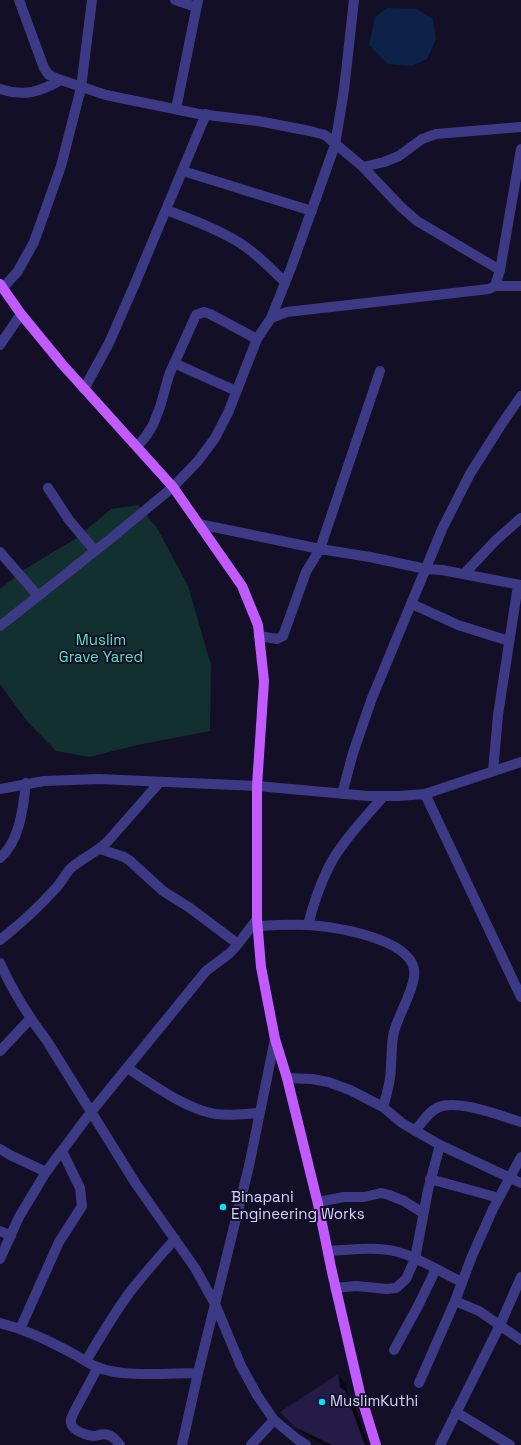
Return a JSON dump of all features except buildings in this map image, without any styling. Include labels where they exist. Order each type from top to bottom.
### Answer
[{"type":"main road","points":[[2,286],[21,314],[84,389],[172,487],[242,586],[258,625],[264,682],[257,786],[257,922],[261,967],[275,1039],[287,1078],[318,1202],[335,1288],[360,1393],[376,1445]]},
{"type":"street","points":[[19,0],[44,68],[50,75],[81,88],[106,95],[176,109],[258,121],[325,135],[335,145],[363,167],[401,207],[417,221],[500,270]]},
{"type":"street","points":[[2,286],[18,271],[34,242],[61,166],[81,88],[92,0]]},
{"type":"street","points":[[175,0],[197,4],[176,109]]},
{"type":"street","points":[[0,626],[95,551],[172,487],[198,461],[215,438],[228,413],[257,339],[271,318],[312,211],[335,145],[343,98],[354,0]]},
{"type":"street","points":[[0,89],[13,93],[24,93],[48,87],[61,80]]},
{"type":"street","points":[[84,389],[109,343],[206,114]]},
{"type":"street","points":[[363,167],[384,162],[399,156],[422,140],[436,134],[521,128]]},
{"type":"street","points":[[495,286],[500,270],[521,149]]},
{"type":"street","points":[[183,171],[312,211]]},
{"type":"street","points":[[166,210],[210,227],[236,240],[285,282]]},
{"type":"street","points":[[271,318],[287,312],[489,289],[495,286],[521,286]]},
{"type":"street","points":[[137,447],[146,436],[155,419],[169,375],[196,315],[204,312],[210,314],[257,339]]},
{"type":"street","points":[[0,345],[21,314]]},
{"type":"street","points":[[174,363],[236,391]]},
{"type":"street","points":[[259,636],[277,639],[283,636],[306,572],[320,549],[380,372]]},
{"type":"street","points":[[342,794],[353,753],[372,698],[443,527],[470,474],[521,396]]},
{"type":"street","points":[[48,488],[69,520],[95,551]]},
{"type":"street","points":[[464,574],[496,540],[521,518]]},
{"type":"street","points":[[199,524],[320,549],[370,557],[426,570],[442,570],[520,585],[509,641],[498,715],[492,771]]},
{"type":"street","points":[[0,552],[38,596]]},
{"type":"street","points":[[412,604],[458,625],[509,641]]},
{"type":"street","points":[[0,789],[26,783],[72,779],[257,786],[342,794],[398,796],[425,794],[521,762]]},
{"type":"street","points":[[0,940],[55,890],[70,869],[100,849],[159,782]]},
{"type":"street","points":[[0,858],[5,854],[13,841],[19,824],[26,783]]},
{"type":"street","points":[[425,794],[521,997]]},
{"type":"street","points":[[308,925],[319,891],[334,857],[346,839],[384,796]]},
{"type":"street","points":[[100,849],[130,860],[163,891],[190,908],[238,944]]},
{"type":"street","points":[[0,1259],[19,1217],[46,1172],[91,1112],[206,971],[230,953],[257,922],[308,925],[342,930],[377,938],[397,948],[410,960],[414,969],[414,980],[394,1032],[391,1050],[389,1086],[382,1107]]},
{"type":"street","points":[[0,962],[12,989],[30,1019],[47,1042],[136,1184],[195,1268],[215,1304],[241,1366],[257,1395],[274,1420],[306,1445]]},
{"type":"street","points":[[0,1051],[30,1019]]},
{"type":"street","points":[[182,1445],[198,1373],[249,1166],[275,1039]]},
{"type":"street","points":[[127,1068],[175,1099],[207,1112],[232,1115],[259,1113]]},
{"type":"street","points":[[287,1078],[312,1079],[328,1082],[350,1090],[382,1107],[402,1123],[440,1146],[521,1183]]},
{"type":"street","points":[[415,1131],[431,1112],[440,1107],[451,1104],[465,1106],[521,1122]]},
{"type":"street","points":[[335,1288],[356,1286],[387,1289],[396,1288],[406,1279],[415,1259],[430,1179],[440,1146]]},
{"type":"street","points":[[0,1149],[46,1172]]},
{"type":"street","points":[[20,1329],[59,1242],[82,1206],[80,1188],[62,1151]]},
{"type":"street","points":[[419,1383],[498,1198],[521,1157]]},
{"type":"street","points":[[430,1179],[498,1198]]},
{"type":"street","points":[[318,1202],[344,1197],[364,1197],[381,1194],[389,1195],[404,1201],[423,1213]]},
{"type":"street","points":[[0,1231],[11,1236]]},
{"type":"street","points":[[86,1361],[127,1296],[147,1270],[175,1239]]},
{"type":"street","points":[[328,1251],[374,1249],[397,1252],[462,1282]]},
{"type":"street","points":[[394,1350],[436,1269]]},
{"type":"street","points":[[440,1445],[500,1325],[521,1277]]},
{"type":"street","points":[[455,1301],[479,1311],[521,1340]]},
{"type":"street","points":[[0,1323],[42,1338],[98,1367],[114,1371],[136,1373],[198,1373]]},
{"type":"street","points":[[98,1367],[70,1420],[71,1425],[87,1435],[94,1436],[107,1434],[113,1437],[120,1445]]},
{"type":"street","points":[[456,1412],[510,1445]]},
{"type":"street","points":[[251,1445],[274,1420]]},
{"type":"green space","name":"Muslim Grave Yared","points":[[138,505],[157,528],[188,586],[211,665],[210,731],[137,745],[89,757],[56,751],[27,721],[0,684],[0,589],[25,569],[75,539],[111,509]]},
{"type":"water","points":[[387,8],[416,9],[433,19],[436,39],[427,59],[411,66],[388,64],[369,45],[375,17]]},
{"type":"place","name":"Binapani Engineering Works","points":[[223,1207]]},
{"type":"place","name":"MuslimKuthi","points":[[322,1402]]}]
